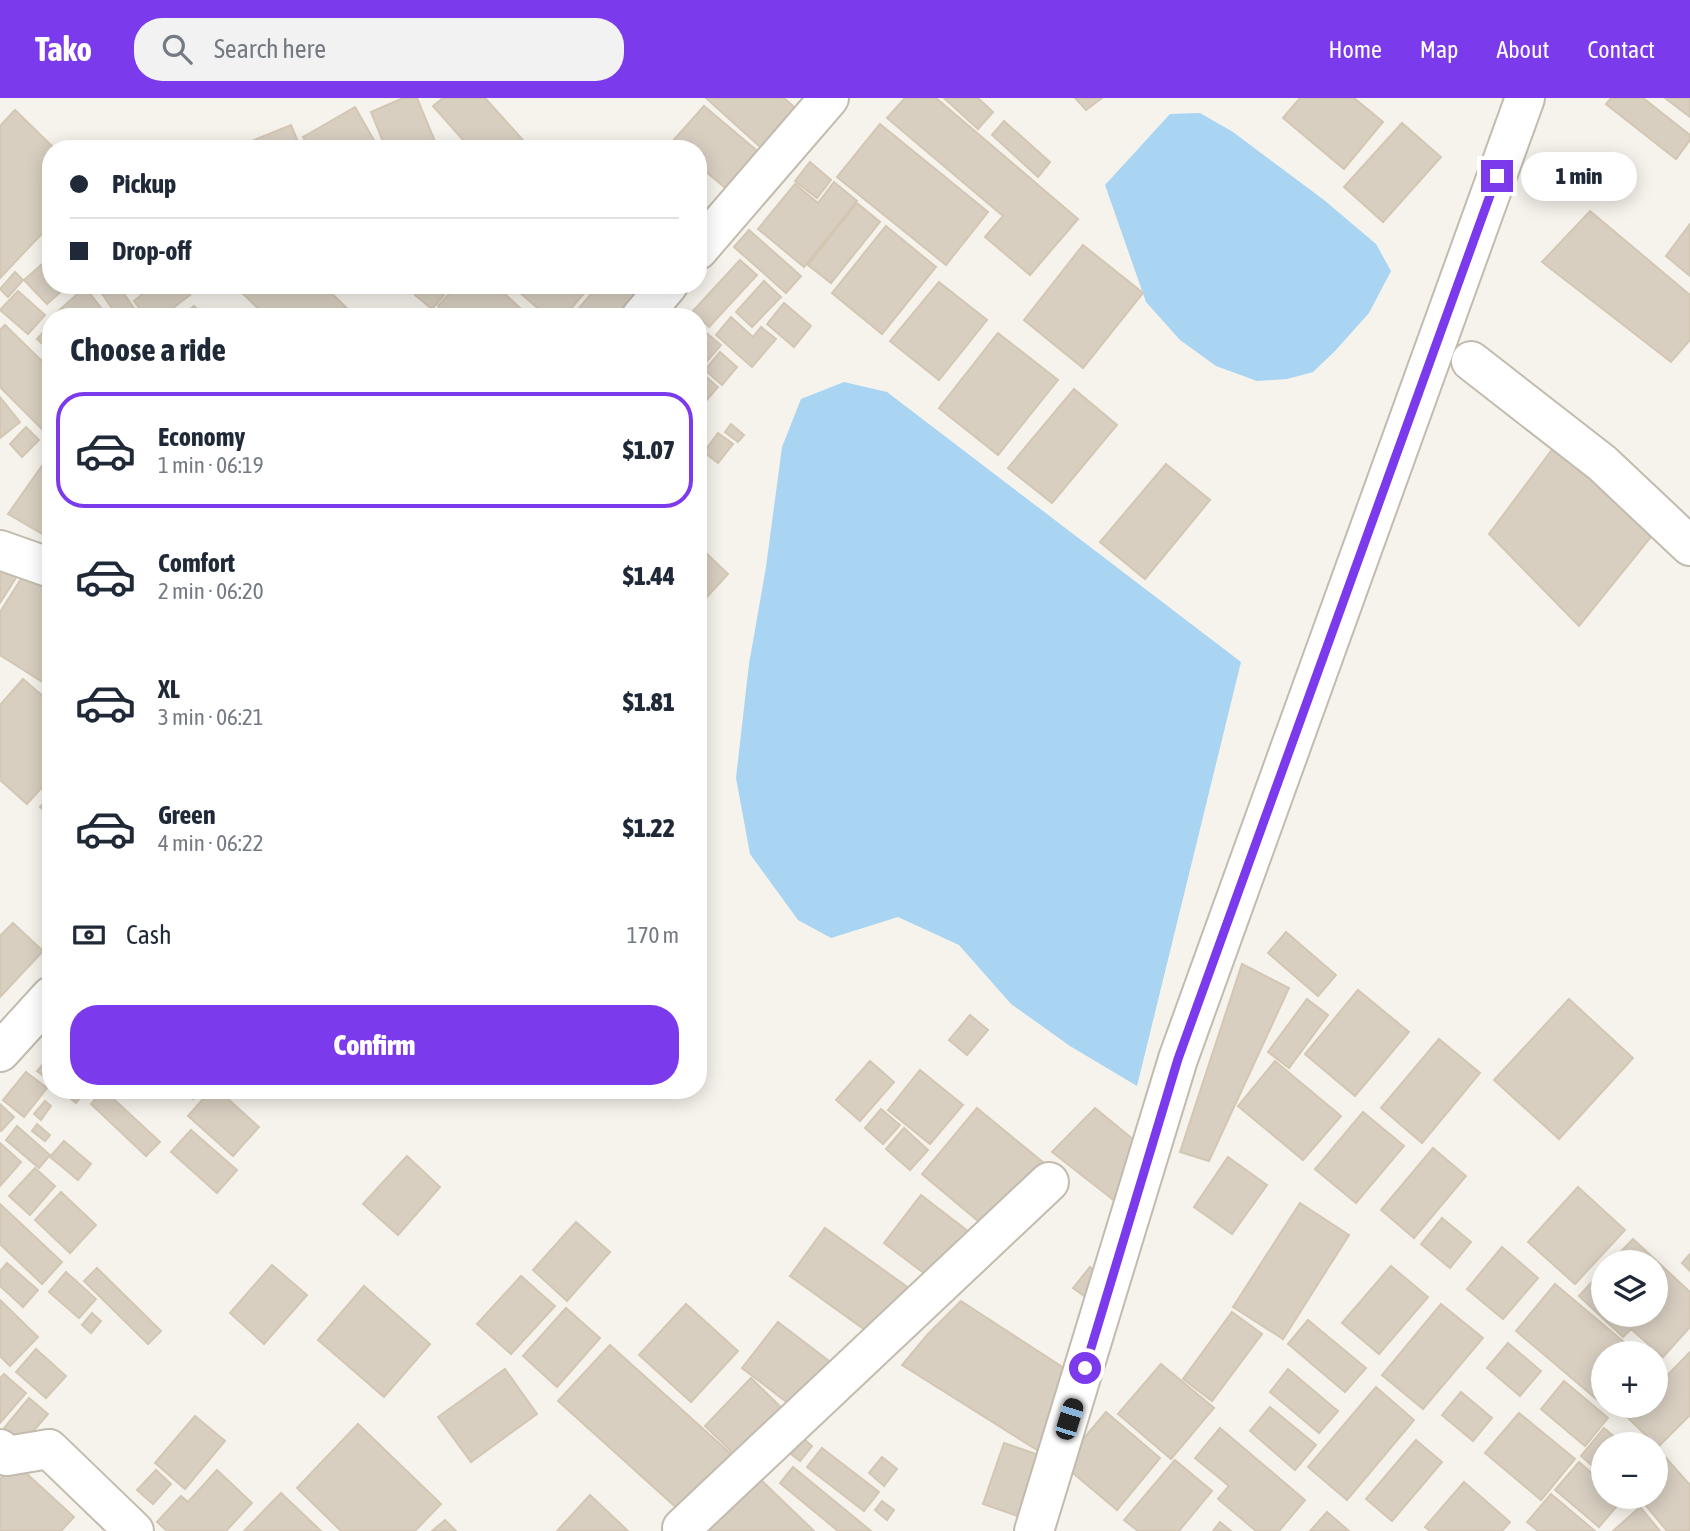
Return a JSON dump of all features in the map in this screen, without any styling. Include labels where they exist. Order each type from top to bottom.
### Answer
[{"type":"street","points":[[707,240],[829,98]]},
{"type":"street","points":[[1034,1531],[1178,1059],[1525,98]]},
{"type":"street","points":[[649,308],[660,294]]},
{"type":"street","points":[[1471,360],[1601,463],[1690,547]]},
{"type":"street","points":[[0,550],[42,565]]},
{"type":"street","points":[[0,1052],[42,1006]]},
{"type":"street","points":[[681,1530],[1049,1182]]},
{"type":"street","points":[[0,1450],[7,1456],[48,1449],[134,1531]]},
{"type":"water","points":[[1200,113],[1233,132],[1324,200],[1376,244],[1391,271],[1369,313],[1313,372],[1287,379],[1257,381],[1216,366],[1180,340],[1146,302],[1105,185],[1170,114]]},
{"type":"water","points":[[844,382],[887,392],[1241,662],[1137,1086],[1070,1046],[1011,1004],[959,945],[898,917],[831,938],[798,920],[750,854],[736,778],[749,664],[766,567],[782,447],[801,399]]},
{"type":"building","points":[[403,98],[417,98],[434,139],[382,140],[371,112]]},
{"type":"building","points":[[443,98],[485,98],[523,140],[463,140],[433,106]]},
{"type":"building","points":[[706,98],[784,98],[802,114],[767,153]]},
{"type":"building","points":[[905,98],[936,98],[1078,219],[1030,275],[985,237],[1003,216],[887,118]]},
{"type":"building","points":[[944,98],[978,98],[993,112],[978,129]]},
{"type":"building","points":[[1075,98],[1102,98],[1086,110]]},
{"type":"building","points":[[1300,98],[1354,98],[1383,122],[1344,169],[1283,118]]},
{"type":"building","points":[[1611,98],[1643,98],[1690,135],[1690,140],[1676,159],[1606,104]]},
{"type":"building","points":[[1665,98],[1690,98],[1690,117]]},
{"type":"building","points":[[704,106],[767,159],[735,196],[707,173],[707,140],[674,140]]},
{"type":"building","points":[[355,107],[374,140],[305,140],[303,137]]},
{"type":"building","points":[[15,110],[46,140],[42,140],[42,234],[0,278],[0,126]]},
{"type":"building","points":[[1004,121],[1050,162],[1038,177],[992,135]]},
{"type":"building","points":[[1402,123],[1441,157],[1383,222],[1344,187]]},
{"type":"building","points":[[880,124],[988,212],[946,265],[837,177]]},
{"type":"building","points":[[291,125],[297,140],[254,140]]},
{"type":"building","points":[[810,162],[831,180],[817,198],[795,181]]},
{"type":"building","points":[[834,182],[857,201],[804,267],[758,229],[795,184],[818,203]]},
{"type":"building","points":[[857,203],[880,222],[831,283],[808,265]]},
{"type":"building","points":[[1590,211],[1690,295],[1690,340],[1671,362],[1542,262]]},
{"type":"building","points":[[1690,224],[1690,276],[1666,256]]},
{"type":"building","points":[[886,226],[936,267],[882,334],[832,293]]},
{"type":"building","points":[[749,230],[801,276],[786,293],[734,247]]},
{"type":"building","points":[[1083,245],[1143,293],[1083,368],[1024,320]]},
{"type":"building","points":[[740,260],[757,275],[709,327],[707,308],[696,308]]},
{"type":"building","points":[[42,264],[42,294],[58,294],[47,304],[24,280]]},
{"type":"building","points":[[15,272],[23,280],[8,297],[0,289]]},
{"type":"building","points":[[764,281],[781,297],[752,327],[736,312]]},
{"type":"building","points":[[939,282],[987,320],[939,380],[890,341]]},
{"type":"building","points":[[18,291],[42,312],[42,318],[28,334],[0,310]]},
{"type":"building","points":[[77,294],[90,294],[101,308],[62,308]]},
{"type":"building","points":[[102,294],[124,294],[134,308],[112,308]]},
{"type":"building","points":[[143,294],[190,295],[173,308],[139,308],[134,301]]},
{"type":"building","points":[[243,294],[332,294],[347,308],[258,308]]},
{"type":"building","points":[[443,294],[444,295],[431,308],[415,295]]},
{"type":"building","points":[[449,294],[505,294],[520,308],[440,308],[438,306]]},
{"type":"building","points":[[521,294],[583,294],[572,308],[538,308]]},
{"type":"building","points":[[591,294],[642,294],[630,308],[579,308]]},
{"type":"building","points":[[784,303],[811,326],[794,347],[767,324]]},
{"type":"building","points":[[731,317],[753,337],[761,327],[776,339],[752,367],[716,335]]},
{"type":"building","points":[[5,325],[42,361],[42,429],[0,387],[0,330]]},
{"type":"building","points":[[707,333],[721,345],[707,361]]},
{"type":"building","points":[[998,333],[1058,380],[998,455],[939,408]]},
{"type":"building","points":[[720,352],[737,367],[722,385],[707,372],[707,368]]},
{"type":"building","points":[[707,378],[718,387],[707,400]]},
{"type":"building","points":[[1074,389],[1117,425],[1052,503],[1008,468]]},
{"type":"building","points":[[0,397],[20,422],[0,438]]},
{"type":"building","points":[[731,424],[744,435],[738,442],[725,432]]},
{"type":"building","points":[[26,427],[39,440],[22,457],[10,444]]},
{"type":"building","points":[[718,433],[733,444],[718,463],[707,454],[707,448]]},
{"type":"building","points":[[1560,439],[1658,528],[1579,626],[1489,534]]},
{"type":"building","points":[[1166,464],[1210,500],[1145,579],[1100,542]]},
{"type":"building","points":[[42,466],[42,534],[8,514]]},
{"type":"building","points":[[707,554],[728,574],[707,597]]},
{"type":"building","points":[[0,561],[19,573],[0,603]]},
{"type":"building","points":[[24,574],[42,584],[42,682],[0,655],[0,612]]},
{"type":"building","points":[[23,679],[42,695],[42,787],[27,804],[0,780],[0,705]]},
{"type":"building","points":[[13,923],[42,952],[0,997],[0,936]]},
{"type":"building","points":[[1286,932],[1336,975],[1318,996],[1268,953]]},
{"type":"building","points":[[1242,964],[1289,988],[1209,1161],[1180,1152]]},
{"type":"building","points":[[1358,990],[1409,1032],[1355,1096],[1305,1054]]},
{"type":"building","points":[[1307,999],[1328,1015],[1289,1068],[1268,1052]]},
{"type":"building","points":[[1569,999],[1633,1058],[1559,1139],[1494,1080]]},
{"type":"building","points":[[970,1015],[988,1030],[967,1055],[949,1040]]},
{"type":"building","points":[[1439,1039],[1480,1073],[1422,1143],[1381,1108]]},
{"type":"building","points":[[870,1061],[894,1082],[860,1121],[836,1100]]},
{"type":"building","points":[[1275,1061],[1341,1116],[1303,1160],[1238,1106]]},
{"type":"building","points":[[920,1070],[963,1105],[930,1144],[888,1110]]},
{"type":"building","points":[[26,1072],[42,1084],[42,1094],[24,1117],[3,1100]]},
{"type":"building","points":[[96,1099],[114,1099],[160,1142],[146,1156],[91,1104]]},
{"type":"building","points":[[203,1099],[228,1099],[259,1127],[233,1156],[188,1116]]},
{"type":"building","points":[[45,1101],[51,1106],[41,1120],[34,1114]]},
{"type":"building","points":[[0,1104],[14,1117],[1,1131],[0,1130]]},
{"type":"building","points":[[977,1108],[1045,1164],[990,1231],[922,1174]]},
{"type":"building","points":[[1095,1108],[1151,1154],[1134,1216],[1052,1152]]},
{"type":"building","points":[[881,1109],[900,1125],[883,1144],[865,1128]]},
{"type":"building","points":[[1363,1112],[1404,1146],[1356,1203],[1315,1169]]},
{"type":"building","points":[[37,1124],[50,1135],[45,1141],[32,1131]]},
{"type":"building","points":[[17,1126],[50,1155],[39,1168],[6,1140]]},
{"type":"building","points":[[904,1128],[928,1150],[910,1170],[886,1149]]},
{"type":"building","points":[[191,1130],[237,1170],[217,1193],[171,1152]]},
{"type":"building","points":[[64,1141],[91,1164],[78,1180],[50,1157]]},
{"type":"building","points":[[0,1143],[21,1162],[0,1186]]},
{"type":"building","points":[[1433,1148],[1466,1176],[1414,1238],[1381,1210]]},
{"type":"building","points":[[407,1156],[440,1187],[398,1235],[363,1204]]},
{"type":"building","points":[[1228,1157],[1267,1185],[1232,1234],[1194,1207]]},
{"type":"building","points":[[35,1168],[55,1186],[30,1215],[9,1196]]},
{"type":"building","points":[[1578,1187],[1625,1230],[1606,1250],[1591,1250],[1591,1267],[1575,1284],[1528,1242]]},
{"type":"building","points":[[61,1192],[96,1225],[70,1253],[35,1220]]},
{"type":"building","points":[[921,1195],[969,1232],[933,1280],[884,1243]]},
{"type":"building","points":[[1300,1203],[1349,1235],[1283,1339],[1233,1307]]},
{"type":"building","points":[[0,1204],[62,1262],[42,1284],[0,1244]]},
{"type":"building","points":[[1442,1218],[1471,1242],[1450,1268],[1421,1244]]},
{"type":"building","points":[[576,1222],[610,1252],[567,1301],[533,1270]]},
{"type":"building","points":[[825,1228],[913,1291],[879,1340],[790,1276]]},
{"type":"building","points":[[1633,1239],[1645,1250],[1622,1250]]},
{"type":"building","points":[[1502,1247],[1538,1278],[1503,1319],[1467,1289]]},
{"type":"building","points":[[1690,1254],[1690,1271],[1682,1263]]},
{"type":"building","points":[[7,1263],[38,1290],[23,1307],[0,1286],[0,1271]]},
{"type":"building","points":[[272,1265],[307,1295],[264,1344],[230,1313]]},
{"type":"building","points":[[1391,1266],[1428,1297],[1379,1354],[1342,1323]]},
{"type":"building","points":[[1090,1267],[1120,1290],[1105,1311],[1073,1288]]},
{"type":"building","points":[[97,1268],[161,1331],[148,1344],[84,1281]]},
{"type":"building","points":[[66,1272],[96,1299],[79,1318],[49,1292]]},
{"type":"building","points":[[1668,1272],[1690,1292],[1690,1327],[1668,1351],[1668,1341],[1645,1341],[1631,1329],[1623,1337],[1612,1327],[1668,1327]]},
{"type":"building","points":[[521,1276],[555,1306],[511,1354],[477,1324]]},
{"type":"building","points":[[1591,1283],[1591,1307],[1579,1296]]},
{"type":"building","points":[[1555,1284],[1591,1314],[1591,1327],[1606,1327],[1623,1341],[1591,1341],[1591,1395],[1516,1331]]},
{"type":"building","points":[[364,1286],[430,1344],[384,1397],[318,1340]]},
{"type":"building","points":[[0,1300],[38,1337],[10,1366],[0,1356]]},
{"type":"building","points":[[961,1301],[1070,1372],[1045,1455],[902,1365]]},
{"type":"building","points":[[686,1304],[738,1351],[691,1402],[639,1355]]},
{"type":"building","points":[[1441,1304],[1483,1338],[1423,1409],[1382,1375]]},
{"type":"building","points":[[566,1308],[600,1338],[557,1387],[523,1356]]},
{"type":"building","points":[[1232,1312],[1262,1334],[1212,1401],[1183,1379]]},
{"type":"building","points":[[92,1313],[101,1321],[91,1333],[82,1325]]},
{"type":"building","points":[[1308,1320],[1366,1368],[1345,1392],[1288,1344]]},
{"type":"building","points":[[778,1322],[850,1377],[814,1423],[742,1368]]},
{"type":"building","points":[[1508,1343],[1541,1371],[1520,1396],[1487,1368]]},
{"type":"building","points":[[610,1345],[741,1463],[689,1519],[558,1401]]},
{"type":"building","points":[[36,1349],[66,1376],[46,1398],[16,1372]]},
{"type":"building","points":[[1690,1352],[1690,1415],[1668,1437],[1668,1432],[1643,1432],[1628,1418],[1668,1418],[1668,1375]]},
{"type":"building","points":[[1161,1364],[1214,1408],[1171,1459],[1118,1414]]},
{"type":"building","points":[[505,1369],[537,1414],[471,1462],[438,1417]]},
{"type":"building","points":[[1288,1369],[1338,1411],[1319,1433],[1270,1392]]},
{"type":"building","points":[[4,1374],[26,1393],[0,1423],[0,1378]]},
{"type":"building","points":[[751,1378],[797,1423],[752,1471],[705,1426]]},
{"type":"building","points":[[1564,1381],[1591,1404],[1591,1418],[1608,1418],[1596,1432],[1591,1432],[1591,1439],[1585,1446],[1541,1409]]},
{"type":"building","points":[[1376,1387],[1414,1420],[1347,1500],[1308,1467]]},
{"type":"building","points":[[1461,1392],[1492,1418],[1473,1441],[1442,1415]]},
{"type":"building","points":[[29,1398],[48,1414],[23,1443],[4,1428]]},
{"type":"building","points":[[1270,1407],[1316,1445],[1295,1470],[1250,1431]]},
{"type":"building","points":[[1106,1412],[1160,1458],[1117,1510],[1062,1464]]},
{"type":"building","points":[[1519,1413],[1575,1459],[1541,1500],[1485,1453]]},
{"type":"building","points":[[195,1416],[225,1441],[185,1489],[155,1463]]},
{"type":"building","points":[[358,1424],[441,1504],[415,1531],[341,1531],[297,1488]]},
{"type":"building","points":[[1220,1428],[1305,1500],[1279,1531],[1256,1531],[1218,1499],[1229,1486],[1195,1458]]},
{"type":"building","points":[[804,1439],[812,1446],[800,1461],[791,1454]]},
{"type":"building","points":[[1416,1440],[1442,1462],[1392,1521],[1366,1499]]},
{"type":"building","points":[[1004,1443],[1042,1456],[1020,1517],[983,1504]]},
{"type":"building","points":[[1591,1444],[1591,1465],[1581,1456]]},
{"type":"building","points":[[822,1448],[879,1492],[864,1511],[807,1467]]},
{"type":"building","points":[[882,1457],[897,1469],[884,1486],[869,1473]]},
{"type":"building","points":[[1175,1460],[1212,1491],[1179,1531],[1138,1531],[1124,1520]]},
{"type":"building","points":[[1668,1460],[1690,1485],[1690,1531],[1667,1531],[1649,1509],[1668,1509]]},
{"type":"building","points":[[1579,1462],[1591,1472],[1591,1509],[1614,1509],[1599,1527],[1555,1490]]},
{"type":"building","points":[[15,1463],[74,1517],[61,1531],[0,1531],[0,1479]]},
{"type":"building","points":[[793,1467],[871,1531],[838,1531],[780,1483]]},
{"type":"building","points":[[156,1470],[171,1484],[153,1504],[137,1490]]},
{"type":"building","points":[[217,1470],[252,1503],[226,1531],[167,1531],[157,1522],[181,1496],[188,1502]]},
{"type":"building","points":[[759,1478],[814,1531],[710,1531]]},
{"type":"building","points":[[1464,1482],[1510,1522],[1502,1531],[1430,1531],[1425,1527]]},
{"type":"building","points":[[281,1493],[321,1531],[244,1531]]},
{"type":"building","points":[[1551,1494],[1595,1531],[1538,1531],[1527,1522]]},
{"type":"building","points":[[590,1495],[628,1531],[557,1531]]},
{"type":"building","points":[[882,1501],[894,1510],[887,1520],[875,1510]]},
{"type":"building","points":[[1638,1509],[1642,1509],[1660,1531],[1613,1531]]},
{"type":"building","points":[[1327,1512],[1349,1531],[1310,1531]]},
{"type":"building","points":[[445,1520],[456,1531],[432,1531]]},
{"type":"building","points":[[1220,1522],[1231,1531],[1213,1531]]},
{"type":"route","points":[[1085,1368],[1178,1059],[1497,176]]}]
